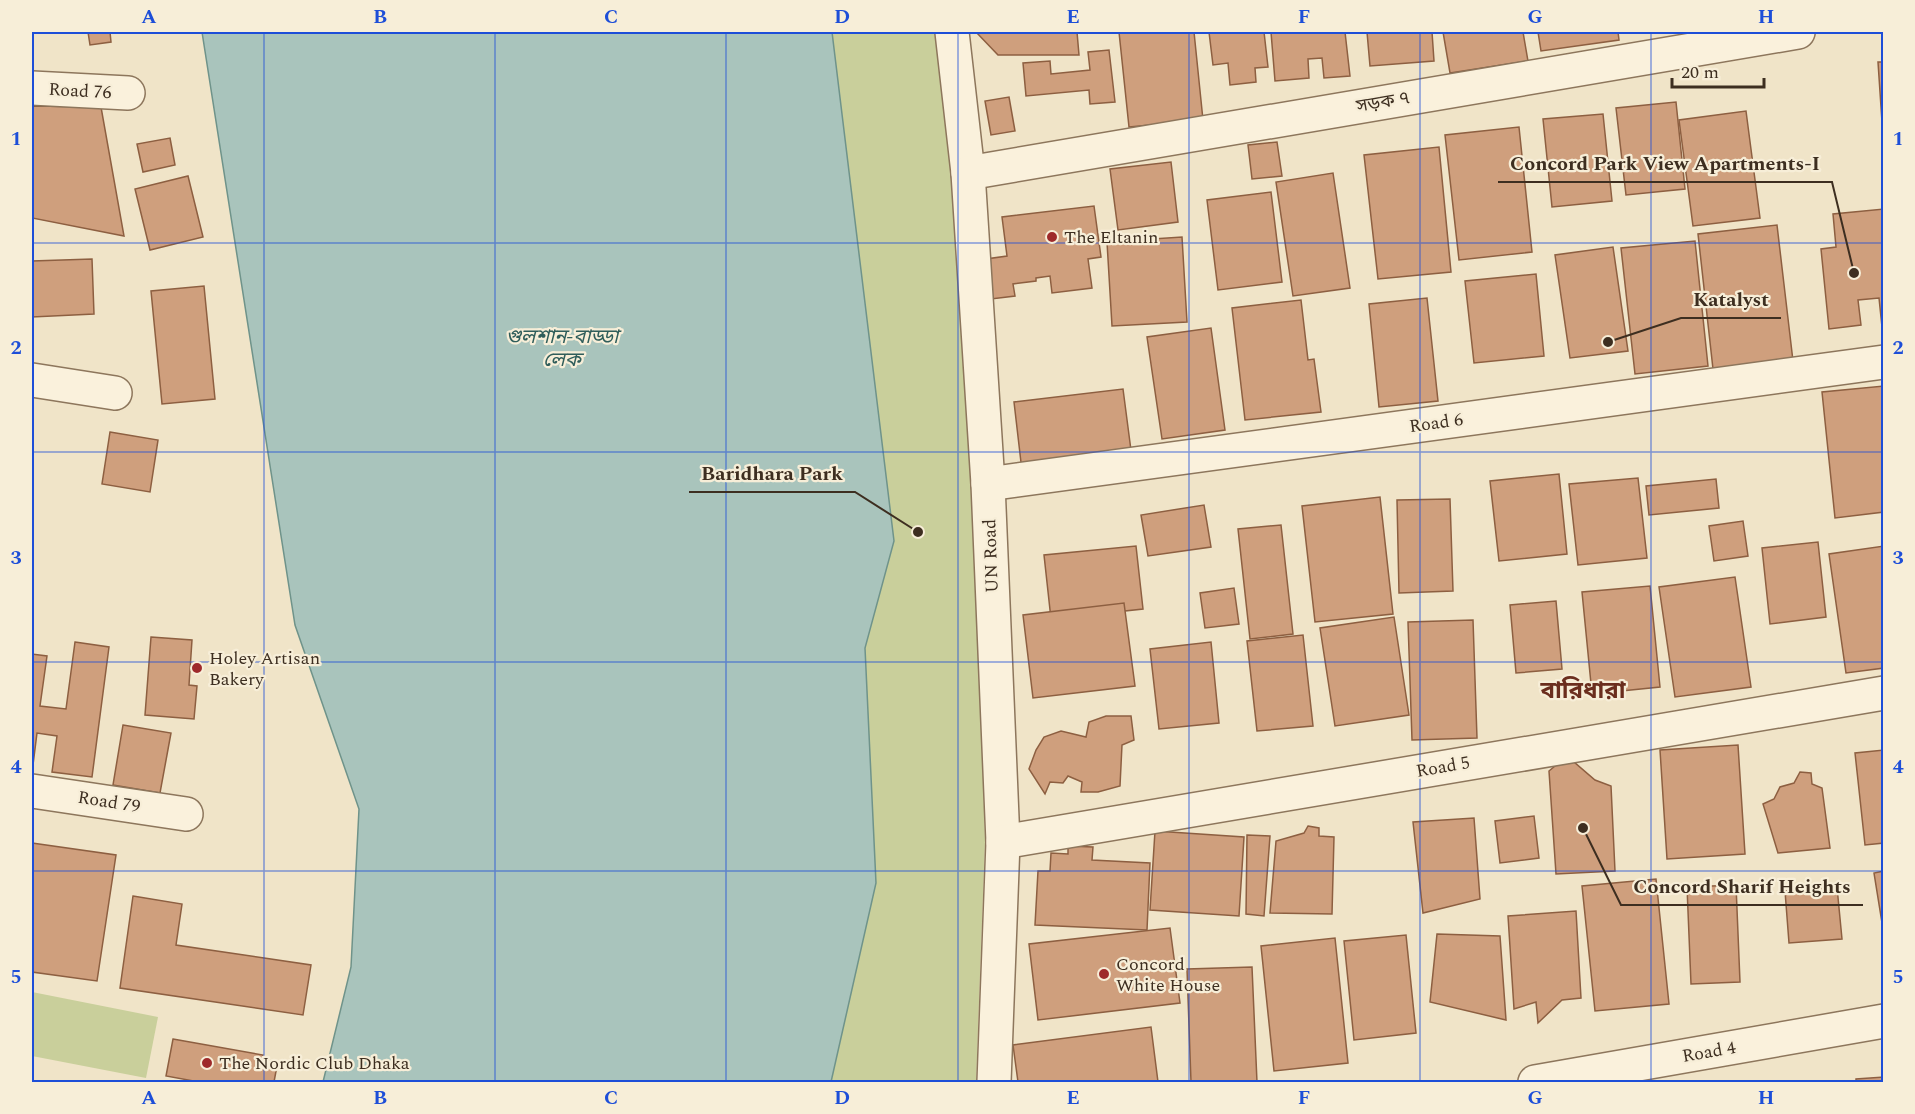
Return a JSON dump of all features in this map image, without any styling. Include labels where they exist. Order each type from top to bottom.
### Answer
[{"type":"street","name":"UN Road","points":[[952,32],[968,173],[988,484],[1003,842],[994,1083]]},
{"type":"street","name":"সড়ক ৭","points":[[968,173],[1798,32]]},
{"type":"street","name":"Road 76","points":[[32,88],[128,93]]},
{"type":"street","name":"Road 6","points":[[988,484],[1884,362]]},
{"type":"street","points":[[32,380],[115,393]]},
{"type":"street","name":"Road 5","points":[[1003,842],[1884,693]]},
{"type":"street","name":"Road 79","points":[[32,791],[186,814]]},
{"type":"street","name":"Road 4","points":[[1534,1083],[1884,1021]]},
{"type":"green space","points":[[825,32],[938,32],[956,175],[975,497],[985,841],[976,1082],[821,1082]]},
{"type":"green space","points":[[32,992],[158,1017],[146,1078],[32,1056]]},
{"type":"water","name":"গুলশান-বাড্ডা লেক","points":[[202,32],[832,32],[894,541],[865,648],[876,883],[831,1082],[323,1082],[351,967],[359,809],[295,625]]},
{"type":"building","points":[[88,32],[110,32],[111,42],[90,45]]},
{"type":"building","points":[[976,32],[1077,32],[1079,55],[998,55]]},
{"type":"building","points":[[1119,32],[1194,32],[1203,120],[1129,127]]},
{"type":"building","points":[[1209,32],[1264,32],[1268,67],[1255,68],[1256,82],[1230,85],[1228,63],[1213,65]]},
{"type":"building","points":[[1271,32],[1345,32],[1350,76],[1324,78],[1322,58],[1308,59],[1309,78],[1275,81]]},
{"type":"building","points":[[1367,32],[1432,32],[1434,61],[1370,66]]},
{"type":"building","points":[[1443,32],[1523,32],[1528,61],[1450,73]]},
{"type":"building","points":[[1538,32],[1618,32],[1619,40],[1541,51]]},
{"type":"building","points":[[1109,50],[1115,102],[1090,104],[1089,90],[1026,96],[1023,63],[1050,61],[1051,74],[1090,70],[1088,52]]},
{"type":"building","points":[[1878,62],[1884,62],[1884,152]]},
{"type":"building","points":[[1009,97],[1015,131],[991,135],[985,101]]},
{"type":"building","points":[[1676,102],[1685,189],[1626,195],[1616,108]]},
{"type":"building","points":[[32,106],[101,107],[124,236],[32,218]]},
{"type":"building","points":[[1746,111],[1760,218],[1693,226],[1679,120]]},
{"type":"building","points":[[1603,114],[1612,201],[1552,207],[1543,119]]},
{"type":"building","points":[[1519,127],[1532,252],[1459,260],[1445,135]]},
{"type":"building","points":[[170,138],[175,165],[143,172],[137,144]]},
{"type":"building","points":[[1277,142],[1282,176],[1252,179],[1248,145]]},
{"type":"building","points":[[1439,147],[1451,272],[1378,279],[1364,155]]},
{"type":"building","points":[[1171,162],[1178,222],[1118,230],[1110,169]]},
{"type":"building","points":[[1333,173],[1350,288],[1293,296],[1276,182]]},
{"type":"building","points":[[188,176],[203,237],[150,250],[135,189]]},
{"type":"building","points":[[1271,192],[1282,282],[1218,290],[1207,200]]},
{"type":"building","name":"The Eltanin","points":[[1094,206],[1101,257],[1088,259],[1092,288],[1052,293],[1050,276],[1036,278],[1036,281],[1013,284],[1015,296],[991,299],[986,259],[1007,256],[1002,217]]},
{"type":"building","points":[[1884,209],[1884,327],[1882,327],[1879,298],[1858,300],[1861,325],[1829,329],[1821,249],[1836,247],[1833,214]]},
{"type":"building","points":[[1777,225],[1793,361],[1713,369],[1698,234]]},
{"type":"building","points":[[1182,237],[1187,322],[1112,326],[1107,242]]},
{"type":"building","points":[[1695,241],[1708,366],[1635,374],[1621,248]]},
{"type":"building","points":[[1613,247],[1628,351],[1570,358],[1555,255]]},
{"type":"building","points":[[92,259],[94,314],[32,317],[32,261]]},
{"type":"building","points":[[1536,274],[1544,356],[1474,363],[1465,281]]},
{"type":"building","points":[[204,286],[215,399],[162,404],[151,291]]},
{"type":"building","points":[[1427,298],[1438,401],[1379,407],[1369,304]]},
{"type":"building","points":[[1301,300],[1308,360],[1314,359],[1321,412],[1245,420],[1232,308]]},
{"type":"building","points":[[1211,328],[1225,430],[1162,439],[1147,337]]},
{"type":"building","points":[[1884,386],[1884,512],[1835,518],[1822,392]]},
{"type":"building","points":[[1123,389],[1132,458],[1022,471],[1014,402]]},
{"type":"building","points":[[110,432],[158,440],[150,492],[102,484]]},
{"type":"building","points":[[1559,474],[1567,554],[1499,561],[1490,481]]},
{"type":"building","points":[[1638,478],[1647,558],[1578,565],[1569,484]]},
{"type":"building","points":[[1716,479],[1719,508],[1649,515],[1646,486]]},
{"type":"building","points":[[1380,497],[1393,614],[1315,622],[1302,506]]},
{"type":"building","points":[[1450,499],[1453,591],[1399,593],[1397,500]]},
{"type":"building","points":[[1204,505],[1211,547],[1148,556],[1141,515]]},
{"type":"building","points":[[1743,521],[1748,556],[1714,561],[1709,526]]},
{"type":"building","points":[[1281,525],[1293,634],[1250,639],[1238,529]]},
{"type":"building","points":[[1818,542],[1826,617],[1770,624],[1762,548]]},
{"type":"building","points":[[1136,546],[1143,609],[1051,619],[1044,555]]},
{"type":"building","points":[[1884,546],[1884,668],[1846,673],[1829,554]]},
{"type":"building","points":[[1735,577],[1751,687],[1675,697],[1659,587]]},
{"type":"building","points":[[1650,586],[1660,687],[1592,694],[1582,592]]},
{"type":"building","points":[[1234,588],[1239,624],[1205,628],[1200,593]]},
{"type":"building","points":[[1556,601],[1562,669],[1516,673],[1510,605]]},
{"type":"building","points":[[1124,603],[1135,686],[1033,698],[1023,615]]},
{"type":"building","points":[[1394,617],[1409,715],[1335,726],[1320,628]]},
{"type":"building","points":[[1473,620],[1477,738],[1412,740],[1408,622]]},
{"type":"building","points":[[1303,635],[1313,726],[1257,731],[1247,641]]},
{"type":"building","points":[[151,637],[192,640],[189,685],[197,686],[194,719],[145,715]]},
{"type":"building","points":[[75,642],[109,647],[92,777],[52,772],[57,736],[37,733],[32,773],[32,654],[47,656],[40,706],[66,709]]},
{"type":"building","points":[[1211,642],[1219,723],[1159,729],[1150,649]]},
{"type":"building","points":[[1106,716],[1131,716],[1134,740],[1122,745],[1120,786],[1098,792],[1081,792],[1082,782],[1068,776],[1063,783],[1050,782],[1045,794],[1029,769],[1044,737],[1061,731],[1086,737],[1089,722]]},
{"type":"building","points":[[123,725],[171,733],[160,793],[113,785]]},
{"type":"building","points":[[1738,745],[1745,854],[1667,859],[1660,750]]},
{"type":"building","points":[[1884,750],[1884,843],[1865,845],[1855,753]]},
{"type":"building","points":[[1567,756],[1595,780],[1611,786],[1615,871],[1556,874],[1549,771]]},
{"type":"building","points":[[1800,772],[1811,773],[1812,784],[1822,788],[1830,848],[1778,853],[1763,804],[1774,799],[1780,787],[1794,783]]},
{"type":"building","points":[[1534,816],[1539,858],[1500,863],[1495,821]]},
{"type":"building","points":[[1474,818],[1480,899],[1423,913],[1413,822]]},
{"type":"building","points":[[1308,826],[1319,828],[1319,836],[1334,837],[1332,914],[1270,913],[1276,841],[1304,833]]},
{"type":"building","points":[[1155,831],[1244,837],[1239,916],[1150,910]]},
{"type":"building","points":[[1247,835],[1270,836],[1264,916],[1246,914]]},
{"type":"building","points":[[32,843],[116,855],[97,981],[32,972]]},
{"type":"building","points":[[1068,846],[1093,847],[1092,860],[1150,863],[1147,930],[1035,925],[1038,871],[1050,871],[1051,853],[1068,854]]},
{"type":"building","points":[[1884,871],[1884,929],[1883,929],[1874,873]]},
{"type":"building","points":[[1656,879],[1669,1004],[1595,1011],[1582,886]]},
{"type":"building","points":[[1736,885],[1740,982],[1691,984],[1687,887]]},
{"type":"building","points":[[1837,887],[1842,939],[1789,943],[1785,891]]},
{"type":"building","points":[[133,896],[182,904],[176,945],[311,965],[303,1015],[120,988]]},
{"type":"building","points":[[1576,911],[1581,998],[1562,1000],[1538,1023],[1536,1002],[1514,1009],[1508,916]]},
{"type":"building","name":"Concord White House","points":[[1170,928],[1180,1003],[1038,1020],[1029,944]]},
{"type":"building","points":[[1437,934],[1500,936],[1506,1020],[1430,1002]]},
{"type":"building","points":[[1406,935],[1416,1033],[1354,1040],[1344,941]]},
{"type":"building","name":"Concord White House","points":[[1335,938],[1348,1063],[1274,1071],[1261,946]]},
{"type":"building","name":"Concord White House","points":[[1252,967],[1257,1082],[1191,1082],[1187,969]]},
{"type":"building","points":[[1151,1027],[1158,1082],[1018,1082],[1013,1045]]},
{"type":"building","points":[[173,1039],[263,1055],[261,1064],[277,1066],[274,1082],[199,1082],[166,1076]]},
{"type":"building","points":[[1884,1077],[1884,1082],[1856,1082],[1856,1079]]},
{"type":"place","name":"The Eltanin","points":[[1052,237]]},
{"type":"place","name":"Concord Park View Apartments-I","points":[[1854,273]]},
{"type":"place","name":"Katalyst","points":[[1608,342]]},
{"type":"place","name":"Baridhara Park","points":[[918,532]]},
{"type":"place","name":"Holey Artisan Bakery","points":[[197,668]]},
{"type":"place","name":"Concord Sharif Heights","points":[[1583,828]]},
{"type":"place","name":"Concord White House","points":[[1104,974]]},
{"type":"place","name":"The Nordic Club Dhaka","points":[[207,1063]]},
{"type":"district","name":"বারিধারা","points":[[1583,691]]}]
